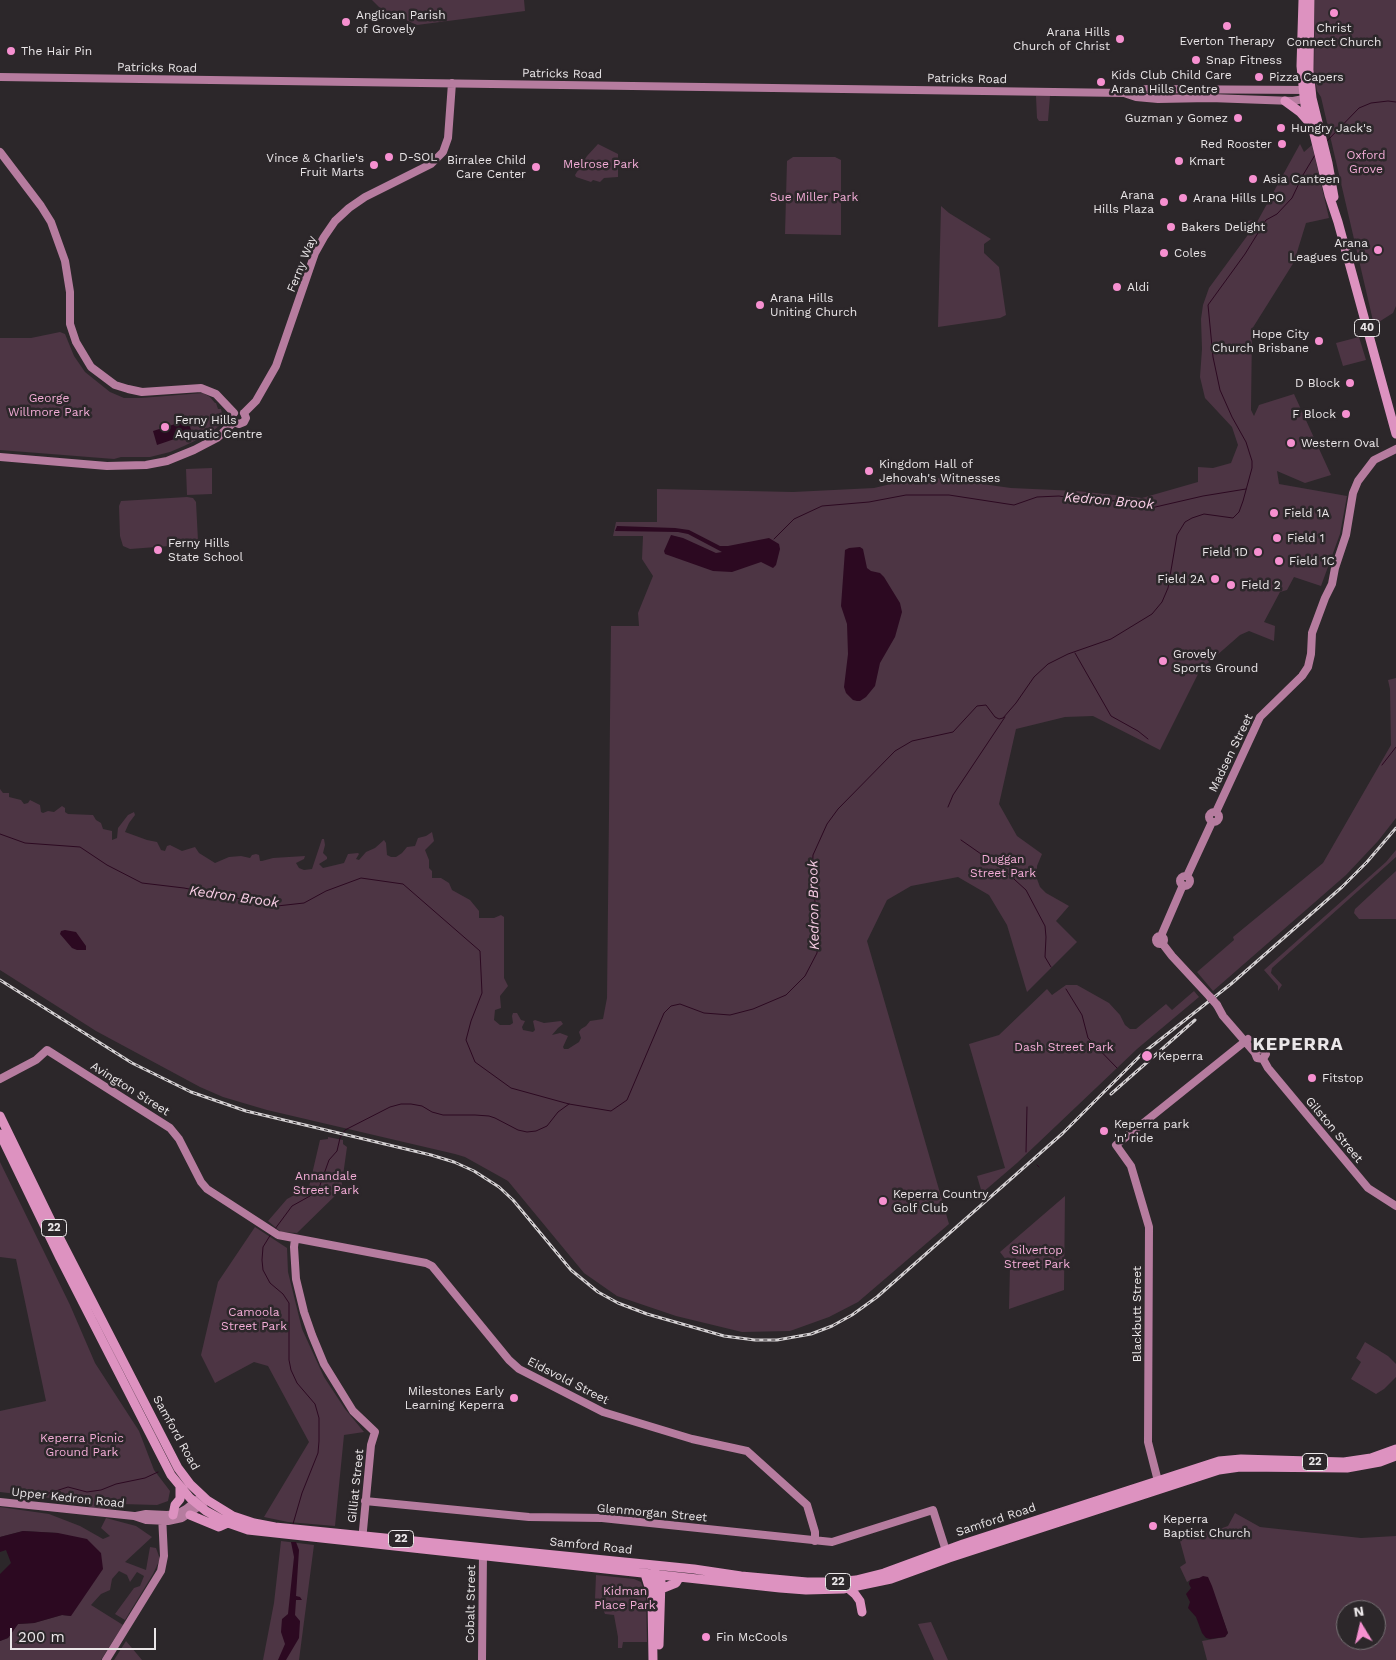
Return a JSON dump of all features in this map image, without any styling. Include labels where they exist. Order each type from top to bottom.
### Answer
[{"type":"main road","name":"40","points":[[1303,0],[1301,66],[1338,222],[1396,434]]},
{"type":"main road","name":"40","points":[[1310,0],[1307,94],[1309,122],[1317,131]]},
{"type":"main road","points":[[1285,101],[1300,112],[1309,122]]},
{"type":"main road","name":"Samford Road","points":[[0,1116],[55,1229],[169,1452],[183,1475],[201,1501],[241,1519],[287,1532]]},
{"type":"main road","name":"Samford Road","points":[[0,1134],[60,1258],[168,1470],[180,1487],[228,1523],[248,1530],[658,1565],[768,1578],[835,1582],[856,1580],[947,1554],[1226,1460],[1246,1458],[1344,1462],[1371,1458],[1396,1449]]},
{"type":"main road","name":"Samford Road","points":[[1159,1484],[1234,1468],[1347,1468],[1380,1462],[1396,1456]]},
{"type":"main road","points":[[173,1515],[180,1499],[180,1487]]},
{"type":"main road","points":[[190,1514],[219,1526],[228,1523]]},
{"type":"main road","name":"Samford Road","points":[[483,1551],[658,1576],[818,1590],[848,1588],[891,1579],[947,1554]]},
{"type":"main road","points":[[652,1598],[658,1576],[658,1565]]},
{"type":"main road","points":[[645,1574],[652,1598],[653,1660]]},
{"type":"main road","points":[[658,1576],[661,1589],[659,1660]]},
{"type":"main road","points":[[661,1589],[676,1583],[679,1578]]},
{"type":"main road","points":[[848,1588],[860,1602],[862,1612]]},
{"type":"street","name":"Patricks Road","points":[[0,77],[1124,92],[1156,89],[1307,94]]},
{"type":"street","name":"Ferny Way","points":[[0,458],[107,466],[146,465],[167,461],[194,450],[216,438],[234,422],[239,424],[244,422],[246,418],[244,413],[256,401],[276,366],[315,253],[324,237],[335,221],[349,208],[365,197],[431,164],[442,152],[448,138],[452,83]]},
{"type":"street","name":"Patricks Road","points":[[1124,92],[1145,99],[1285,101],[1307,94]]},
{"type":"street","points":[[0,152],[51,222],[65,261],[70,292],[70,324],[76,342],[90,367],[115,385],[128,390],[142,392],[201,388],[216,394],[234,412]]},
{"type":"street","points":[[234,412],[240,410],[244,413]]},
{"type":"street","points":[[234,412],[232,417],[234,422]]},
{"type":"street","name":"Madsen Street","points":[[1246,1040],[1223,1016],[1218,1004],[1172,956],[1162,940],[1183,885],[1180,882],[1181,879],[1183,876],[1187,876],[1212,822],[1209,819],[1209,814],[1216,812],[1260,718],[1302,676],[1308,667],[1312,633],[1322,603],[1332,584],[1335,568],[1346,535],[1353,493],[1358,480],[1374,460],[1396,449]]},
{"type":"street","name":"Gilston Street","points":[[1246,1040],[1257,1051],[1257,1058],[1264,1059],[1274,1075],[1368,1188],[1396,1206]]},
{"type":"street","name":"Blackbutt Street","points":[[1159,1484],[1148,1442],[1148,1227],[1131,1166],[1116,1145],[1246,1040]]},
{"type":"street","name":"Avington Street","points":[[0,1079],[36,1060],[47,1050],[170,1128],[179,1139],[204,1186],[278,1235]]},
{"type":"street","name":"Eidsvold Street","points":[[278,1235],[426,1263],[432,1266],[509,1360],[519,1369],[603,1412],[692,1439],[747,1451],[807,1504],[815,1532],[815,1540]]},
{"type":"street","name":"Gilliat Street","points":[[295,1239],[294,1260],[298,1289],[308,1325],[317,1348],[324,1364],[353,1410],[376,1432],[372,1441],[362,1539]]},
{"type":"street","points":[[173,1515],[201,1501]]},
{"type":"street","name":"Upper Kedron Road","points":[[163,1518],[178,1520],[190,1514],[201,1501]]},
{"type":"street","name":"Glenmorgan Street","points":[[365,1501],[529,1517],[602,1518],[835,1541],[933,1510],[947,1554]]},
{"type":"street","name":"Upper Kedron Road","points":[[0,1502],[134,1516],[146,1520],[173,1515]]},
{"type":"street","points":[[106,1660],[162,1570],[164,1556],[163,1518]]},
{"type":"street","name":"Cobalt Street","points":[[482,1660],[483,1551]]},
{"type":"green space","points":[[372,0],[524,0],[525,11],[417,25],[380,8]]},
{"type":"green space","name":"Oxford Grove","points":[[1315,0],[1396,0],[1396,306],[1393,313],[1374,325],[1321,97],[1317,91],[1314,73]]},
{"type":"green space","points":[[1036,96],[1050,96],[1048,121],[1039,121],[1037,118]]},
{"type":"green space","name":"Melrose Park","points":[[598,144],[618,154],[618,177],[604,178],[600,182],[593,180],[591,182],[576,177],[575,175],[587,156]]},
{"type":"green space","name":"Duggan Street Park","points":[[1300,144],[1304,152],[1312,145],[1329,218],[1306,223],[1294,262],[1252,329],[1251,410],[1254,416],[1259,405],[1294,394],[1331,475],[1305,483],[1277,471],[1279,484],[1347,496],[1340,534],[1321,586],[1294,577],[1287,590],[1280,592],[1264,622],[1275,626],[1274,641],[1249,631],[1240,635],[1200,670],[1160,750],[1093,716],[1065,717],[1016,729],[999,804],[1017,836],[1042,854],[1037,866],[1037,879],[1040,887],[1046,893],[1069,906],[1056,921],[1077,942],[1027,992],[1007,925],[989,895],[958,877],[911,886],[887,900],[867,941],[949,1224],[858,1302],[829,1317],[790,1331],[742,1332],[676,1316],[617,1296],[584,1273],[508,1181],[465,1157],[267,1110],[223,1097],[200,1087],[96,1031],[0,970],[0,789],[3,793],[9,793],[9,797],[21,800],[24,804],[30,800],[40,805],[41,812],[43,813],[48,811],[54,812],[62,806],[68,814],[93,815],[101,823],[103,829],[112,831],[112,840],[117,838],[118,828],[128,815],[134,812],[135,815],[125,832],[157,842],[161,850],[165,851],[167,846],[170,845],[182,851],[195,847],[199,853],[215,863],[229,857],[241,856],[250,858],[256,854],[259,855],[260,861],[273,858],[305,856],[304,859],[296,863],[299,868],[304,870],[312,869],[322,839],[324,839],[323,853],[327,859],[319,864],[323,868],[344,863],[348,854],[358,853],[356,859],[359,860],[366,852],[375,848],[384,840],[387,855],[396,857],[407,847],[415,846],[418,838],[432,832],[434,841],[425,850],[429,860],[429,868],[432,871],[432,878],[441,878],[449,883],[452,890],[470,900],[479,911],[479,918],[494,918],[501,915],[504,917],[504,978],[508,986],[500,996],[501,1008],[495,1010],[494,1020],[500,1025],[510,1025],[513,1023],[513,1013],[517,1013],[521,1020],[525,1021],[522,1027],[523,1030],[533,1032],[535,1030],[533,1021],[535,1020],[544,1023],[561,1021],[563,1024],[552,1035],[560,1033],[568,1036],[563,1047],[568,1049],[579,1042],[581,1038],[579,1032],[590,1021],[603,1019],[607,998],[611,626],[639,626],[638,613],[653,576],[642,559],[643,536],[613,536],[616,522],[657,522],[657,489],[793,492],[874,488],[924,476],[1011,488],[1077,491],[1142,498],[1198,482],[1198,467],[1213,468],[1231,463],[1238,445],[1232,427],[1205,398],[1200,377],[1203,305],[1209,288],[1250,232],[1247,230],[1248,221],[1253,220],[1257,222]]},
{"type":"green space","name":"Sue Miller Park","points":[[793,157],[835,157],[841,160],[841,235],[785,234],[787,161]]},
{"type":"green space","points":[[941,206],[991,239],[984,244],[984,253],[999,267],[1006,315],[1000,318],[938,327]]},
{"type":"green space","name":"George Willmore Park","points":[[60,332],[65,334],[74,356],[85,372],[110,392],[124,398],[203,393],[216,403],[218,409],[221,409],[224,422],[209,434],[184,446],[150,457],[121,457],[114,459],[0,450],[0,338],[31,338]]},
{"type":"green space","points":[[1359,337],[1366,360],[1343,366],[1336,343]]},
{"type":"green space","points":[[212,468],[212,494],[187,495],[186,469]]},
{"type":"green space","points":[[193,498],[196,502],[198,541],[196,544],[130,549],[123,546],[120,536],[119,506],[121,501]]},
{"type":"green space","points":[[1396,678],[1396,818],[1378,841],[1346,875],[1213,991],[1197,972],[1234,940],[1233,937],[1323,863],[1391,745],[1390,689],[1388,680]]},
{"type":"green space","points":[[1396,850],[1396,857],[1272,968],[1271,973],[1282,985],[1278,991],[1278,986],[1264,970],[1386,862]]},
{"type":"green space","points":[[1396,871],[1396,919],[1359,919],[1354,913],[1355,909]]},
{"type":"green space","name":"Dash Street Park","points":[[1066,985],[1077,985],[1109,1003],[1130,1029],[1136,1029],[1166,1004],[1172,1010],[1194,991],[1199,997],[1137,1049],[1017,1163],[982,1193],[977,1176],[1005,1168],[969,1044],[999,1035],[1047,989],[1052,995]]},
{"type":"green space","name":"Annandale Street Park","points":[[328,1137],[343,1140],[343,1144],[347,1147],[341,1190],[297,1233],[281,1232],[268,1221],[287,1199],[309,1187],[320,1140],[328,1139]]},
{"type":"green space","name":"Keperra Picnic Ground Park","points":[[0,1162],[70,1305],[95,1363],[139,1431],[154,1470],[170,1491],[168,1501],[157,1505],[121,1504],[119,1509],[91,1508],[84,1502],[0,1492],[0,1411],[46,1401],[16,1259],[0,1257]]},
{"type":"green space","name":"Silvertop Street Park","points":[[1065,1196],[1064,1290],[1009,1309],[1010,1265],[1000,1252]]},
{"type":"green space","name":"Camoola Street Park","points":[[255,1227],[287,1248],[288,1272],[302,1329],[324,1377],[345,1409],[364,1432],[344,1435],[335,1526],[288,1522],[264,1517],[309,1442],[268,1366],[254,1362],[215,1383],[201,1355],[218,1282]]},
{"type":"green space","points":[[1365,1342],[1388,1356],[1396,1364],[1396,1377],[1376,1394],[1351,1379],[1361,1362],[1356,1358]]},
{"type":"green space","points":[[0,1507],[49,1514],[80,1526],[103,1539],[110,1536],[101,1528],[106,1518],[136,1526],[152,1537],[125,1562],[146,1570],[150,1547],[156,1548],[160,1559],[125,1620],[115,1614],[134,1588],[140,1586],[144,1576],[137,1572],[130,1582],[127,1575],[119,1571],[112,1579],[110,1590],[101,1594],[91,1605],[123,1625],[101,1660],[0,1660],[0,1641],[8,1638],[18,1624],[34,1623],[62,1615],[71,1616],[58,1533],[23,1531],[0,1537]]},
{"type":"green space","points":[[1235,1513],[1260,1527],[1361,1538],[1396,1536],[1396,1660],[1207,1660],[1202,1641],[1225,1637],[1228,1633],[1217,1603],[1199,1578],[1187,1582],[1180,1567],[1186,1563],[1177,1530],[1214,1531],[1228,1526]]},
{"type":"green space","points":[[281,1541],[314,1545],[299,1660],[263,1660],[274,1603]]},
{"type":"green space","name":"Kidman Place Park","points":[[596,1575],[634,1579],[641,1582],[646,1596],[647,1642],[623,1642],[622,1648],[618,1648],[614,1615],[605,1614],[599,1600],[595,1599]]},
{"type":"green space","points":[[931,1622],[948,1660],[934,1660],[918,1624]]},
{"type":"green space","points":[[126,1641],[142,1660],[114,1660]]},
{"type":"shaded area","points":[[188,420],[192,433],[157,445],[153,431]]},
{"type":"shaded area","points":[[617,526],[689,530],[720,546],[769,538],[779,544],[780,549],[776,565],[773,568],[761,562],[732,572],[713,571],[665,554],[664,551],[671,535],[683,538],[716,553],[722,552],[688,534],[678,532],[615,531]]},
{"type":"shaded area","points":[[860,547],[863,549],[867,568],[880,573],[884,577],[900,603],[902,612],[895,637],[880,663],[875,686],[866,697],[857,701],[853,700],[846,693],[844,687],[848,654],[847,624],[841,606],[845,550]]},
{"type":"shaded area","points":[[61,931],[76,932],[86,946],[86,950],[72,948],[60,934]]},
{"type":"shaded area","points":[[23,1531],[58,1533],[87,1539],[101,1553],[103,1569],[71,1616],[62,1615],[34,1623],[18,1624],[8,1638],[0,1641],[0,1574],[11,1563],[6,1550],[0,1552],[0,1537]]},
{"type":"shaded area","points":[[291,1542],[296,1542],[299,1550],[296,1596],[302,1600],[296,1600],[295,1615],[300,1621],[299,1638],[286,1660],[278,1660],[285,1644],[281,1632],[282,1619],[288,1614],[294,1557]]},
{"type":"shaded area","points":[[1203,1576],[1208,1577],[1212,1586],[1228,1633],[1225,1637],[1206,1638],[1196,1617],[1188,1608],[1190,1602],[1186,1594],[1191,1588],[1190,1580]]},
{"type":"waterway","name":"Kedron Brook","points":[[1327,141],[1359,108],[1371,103],[1396,102]]},
{"type":"waterway","name":"Kedron Brook","points":[[0,834],[25,843],[80,847],[107,865],[142,883],[184,888],[277,906],[304,903],[326,891],[361,878],[403,884],[480,951],[482,993],[466,1040],[475,1062],[511,1088],[569,1104],[611,1111],[627,1100],[664,1013],[671,1006],[680,1004],[704,1013],[730,1015],[753,1009],[786,995],[805,976],[817,953],[818,928],[812,876],[813,855],[827,824],[838,809],[895,751],[912,741],[953,732],[977,706],[986,705],[995,717],[1003,718],[1034,677],[1048,664],[1068,654],[1111,639],[1152,614],[1162,602],[1168,588],[1177,535],[1185,522],[1204,514],[1233,518],[1239,512],[1252,468],[1252,461],[1246,442],[1220,390],[1213,357],[1208,305],[1245,254],[1266,220],[1277,214],[1292,198],[1315,155]]},
{"type":"waterway","name":"Kedron Brook","points":[[774,539],[794,519],[822,506],[869,502],[906,495],[949,495],[1014,505],[1037,497],[1059,496],[1084,500],[1121,501],[1151,508],[1203,496],[1246,489]]},
{"type":"waterway","points":[[1075,653],[1111,716],[1138,731],[1148,739]]},
{"type":"waterway","points":[[948,807],[953,795],[1005,717]]},
{"type":"waterway","points":[[1382,765],[1396,747]]},
{"type":"waterway","points":[[961,840],[1004,870],[1026,890],[1045,926],[1045,957],[1051,967]]},
{"type":"waterway","points":[[1066,989],[1082,1015],[1088,1038],[1117,1068]]},
{"type":"waterway","points":[[275,1229],[292,1206],[310,1196],[319,1188],[329,1160],[337,1151],[340,1138],[345,1130],[390,1107],[411,1104],[422,1106],[432,1112],[443,1115],[489,1116],[518,1130],[527,1132],[536,1131],[547,1126],[558,1112],[569,1104]]},
{"type":"waterway","points":[[1026,1152],[1027,1107]]},
{"type":"waterway","points":[[271,1234],[263,1247],[263,1270],[270,1283],[283,1294],[289,1303],[289,1360],[291,1370],[297,1383],[315,1404],[319,1418],[318,1453],[302,1493],[293,1524]]},
{"type":"waterway","points":[[37,1497],[68,1487],[87,1492],[101,1490],[116,1484],[145,1478],[158,1472]]},
{"type":"railway","points":[[0,980],[132,1063],[191,1092],[246,1111],[431,1155],[474,1171],[499,1187],[513,1200],[571,1270],[598,1292],[618,1303],[647,1314],[724,1336],[755,1340],[777,1340],[811,1334],[832,1326],[852,1315],[877,1297],[1063,1133],[1143,1053],[1231,984],[1342,887],[1367,862],[1396,828]]},
{"type":"railway","points":[[1111,1094],[1195,1020]]},
{"type":"place","name":"Christ Connect Church","points":[[1334,13]]},
{"type":"place","name":"Anglican Parish of Grovely","points":[[346,22]]},
{"type":"place","name":"Everton Therapy","points":[[1227,26]]},
{"type":"place","name":"Arana Hills Church of Christ","points":[[1120,39]]},
{"type":"place","name":"The Hair Pin","points":[[11,51]]},
{"type":"place","name":"Snap Fitness","points":[[1196,60]]},
{"type":"place","name":"Pizza Capers","points":[[1259,77]]},
{"type":"place","name":"Kids Club Child Care Arana Hills Centre","points":[[1101,82]]},
{"type":"place","name":"Guzman y Gomez","points":[[1238,118]]},
{"type":"place","name":"Hungry Jack's","points":[[1281,128]]},
{"type":"place","name":"Red Rooster","points":[[1282,144]]},
{"type":"place","name":"D-SOL","points":[[389,157]]},
{"type":"place","name":"Kmart","points":[[1179,161]]},
{"type":"place","name":"Vince & Charlie's Fruit Marts","points":[[374,165]]},
{"type":"place","name":"Birralee Child Care Center","points":[[536,167]]},
{"type":"place","name":"Asia Canteen","points":[[1253,179]]},
{"type":"place","name":"Arana Hills LPO","points":[[1183,198]]},
{"type":"place","name":"Arana Hills Plaza","points":[[1164,202]]},
{"type":"place","name":"Bakers Delight","points":[[1171,227]]},
{"type":"place","name":"Arana Leagues Club","points":[[1378,250]]},
{"type":"place","name":"Coles","points":[[1164,253]]},
{"type":"place","name":"Aldi","points":[[1117,287]]},
{"type":"place","name":"Arana Hills Uniting Church","points":[[760,305]]},
{"type":"place","name":"Hope City Church Brisbane","points":[[1319,341]]},
{"type":"place","name":"D Block","points":[[1350,383]]},
{"type":"place","name":"F Block","points":[[1346,414]]},
{"type":"place","name":"Ferny Hills Aquatic Centre","points":[[165,427]]},
{"type":"place","name":"Western Oval","points":[[1291,443]]},
{"type":"place","name":"Kingdom Hall of Jehovah's Witnesses","points":[[869,471]]},
{"type":"place","name":"Field 1A","points":[[1274,513]]},
{"type":"place","name":"Field 1","points":[[1277,538]]},
{"type":"place","name":"Ferny Hills State School","points":[[158,550]]},
{"type":"place","name":"Field 1D","points":[[1258,552]]},
{"type":"place","name":"Field 1C","points":[[1279,561]]},
{"type":"place","name":"Field 2A","points":[[1215,579]]},
{"type":"place","name":"Field 2","points":[[1231,585]]},
{"type":"place","name":"Grovely Sports Ground","points":[[1163,661]]},
{"type":"place","name":"Keperra","points":[[1147,1056]]},
{"type":"place","name":"Fitstop","points":[[1312,1078]]},
{"type":"place","name":"Keperra park 'n' ride","points":[[1104,1131]]},
{"type":"place","name":"Keperra Country Golf Club","points":[[883,1201]]},
{"type":"place","name":"Milestones Early Learning Keperra","points":[[514,1398]]},
{"type":"place","name":"Keperra Baptist Church","points":[[1153,1526]]},
{"type":"place","name":"Fin McCools","points":[[706,1637]]},
{"type":"district","name":"KEPERRA","points":[[1298,1045]]}]
